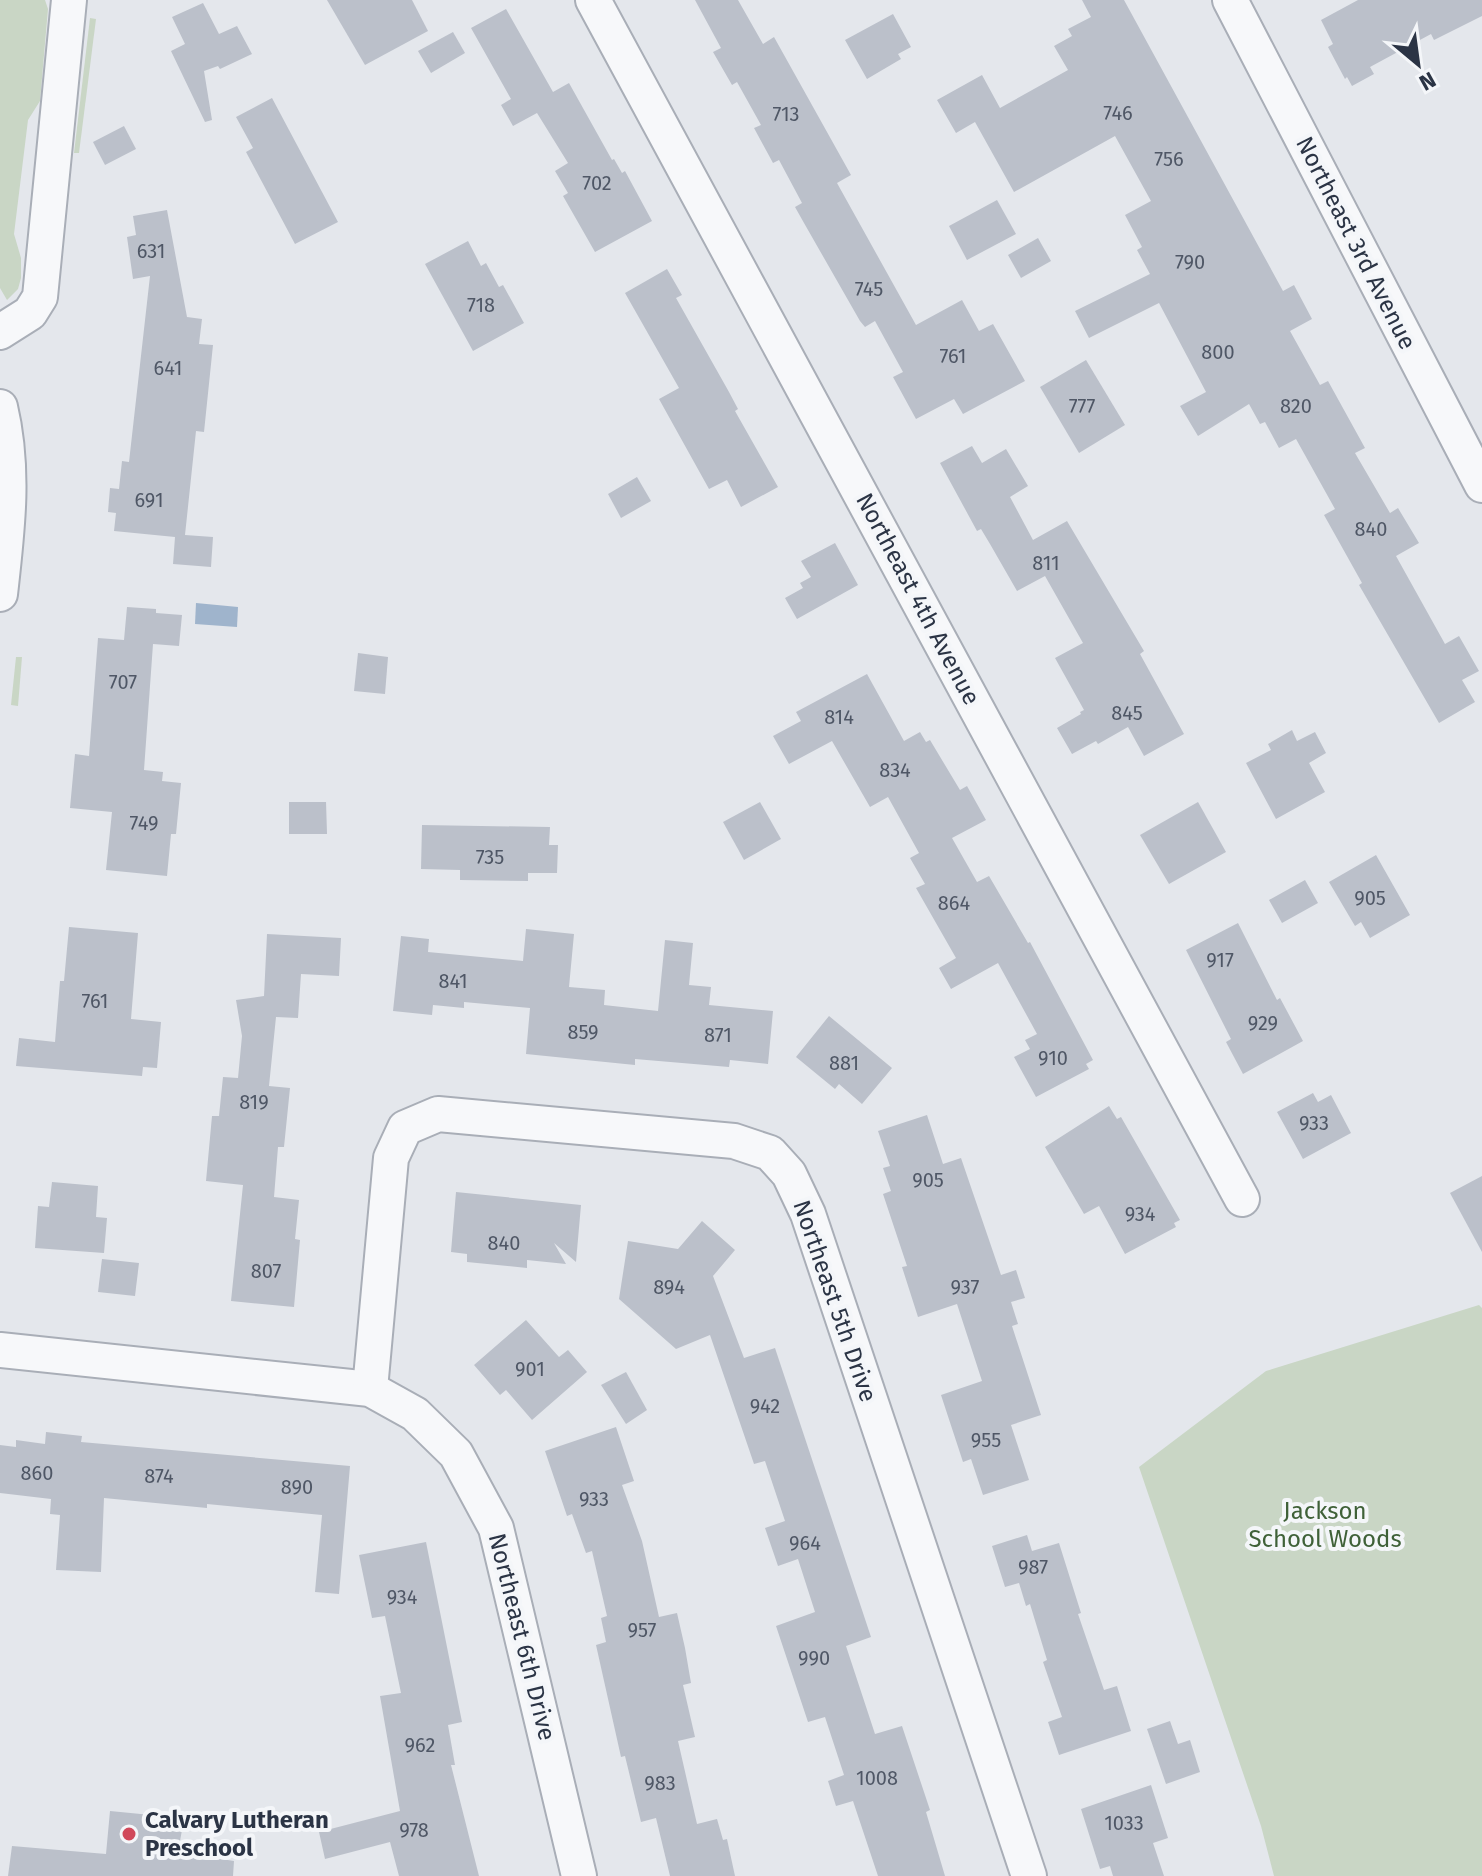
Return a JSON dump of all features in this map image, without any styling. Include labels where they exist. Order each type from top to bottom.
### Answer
[{"type":"street","points":[[0,332],[30,313],[40,297],[69,0]]},
{"type":"street","name":"Northeast 4th Avenue","points":[[593,0],[1242,1199]]},
{"type":"street","name":"Northeast 3rd Avenue","points":[[1230,0],[1482,485]]},
{"type":"street","points":[[0,407],[7,438],[10,496],[0,594]]},
{"type":"street","name":"Northeast 5th Drive","points":[[370,1389],[391,1158],[405,1128],[438,1114],[734,1141],[770,1153],[789,1174],[808,1214],[1029,1876]]},
{"type":"street","name":"Northeast 6th Drive","points":[[0,1350],[370,1389],[415,1414],[456,1454],[496,1528],[579,1876]]},
{"type":"green space","points":[[0,0],[45,0],[48,9],[40,101],[28,120],[14,234],[21,258],[21,278],[18,289],[7,300],[0,288]]},
{"type":"green space","points":[[90,18],[96,19],[79,153],[74,153]]},
{"type":"green space","points":[[16,657],[22,657],[18,706],[11,705]]},
{"type":"green space","name":"Jackson School Woods","points":[[1479,1305],[1482,1308],[1482,1876],[1274,1876],[1261,1826],[1139,1467],[1266,1371]]},
{"type":"water","points":[[196,603],[238,607],[237,627],[195,624]]},
{"type":"building","points":[[327,0],[412,0],[428,31],[365,65]]},
{"type":"building","points":[[695,0],[738,0],[763,44],[774,37],[851,175],[837,183],[916,325],[962,300],[979,331],[993,324],[1025,381],[963,414],[954,399],[916,419],[893,377],[903,372],[875,321],[865,327],[860,321],[795,207],[802,203],[779,160],[773,163],[754,128],[761,125],[737,82],[732,85],[713,52],[721,48]]},
{"type":"building","points":[[1082,0],[1124,0],[1283,291],[1294,285],[1312,319],[1290,331],[1320,385],[1328,381],[1365,448],[1355,453],[1390,513],[1398,508],[1419,543],[1396,556],[1445,644],[1459,636],[1479,671],[1462,680],[1475,702],[1439,723],[1359,585],[1362,583],[1324,515],[1335,509],[1296,439],[1279,448],[1265,422],[1260,424],[1249,404],[1198,436],[1180,406],[1206,392],[1159,303],[1089,338],[1075,311],[1150,274],[1137,250],[1142,247],[1125,215],[1151,201],[1115,136],[1014,192],[975,122],[956,133],[937,100],[982,75],[1000,108],[1068,70],[1054,46],[1072,36],[1068,29],[1091,17]]},
{"type":"building","points":[[1358,0],[1482,0],[1482,16],[1434,40],[1431,34],[1370,67],[1374,74],[1352,86],[1328,47],[1333,44],[1321,20]]},
{"type":"building","points":[[203,3],[219,34],[237,26],[252,54],[220,69],[218,66],[204,71],[212,120],[205,122],[171,51],[185,44],[172,17]]},
{"type":"building","points":[[506,9],[553,92],[569,83],[612,160],[622,173],[625,171],[652,221],[595,252],[563,196],[568,193],[555,171],[568,163],[537,113],[513,126],[501,105],[511,99],[471,28]]},
{"type":"building","points":[[893,14],[911,47],[898,54],[901,59],[867,79],[845,40]]},
{"type":"building","points":[[453,32],[465,53],[431,73],[418,51]]},
{"type":"building","points":[[272,98],[338,222],[295,244],[246,152],[253,148],[236,117]]},
{"type":"building","points":[[124,126],[136,149],[105,165],[93,142]]},
{"type":"building","points":[[997,200],[1016,234],[967,260],[949,226]]},
{"type":"building","points":[[167,210],[187,317],[202,319],[199,344],[213,345],[204,432],[196,431],[185,535],[213,537],[211,567],[173,564],[175,537],[114,531],[116,513],[108,512],[110,488],[119,489],[122,461],[129,462],[150,276],[133,279],[127,237],[136,235],[133,216]]},
{"type":"building","points":[[1038,238],[1051,261],[1021,278],[1008,255]]},
{"type":"building","points":[[468,241],[481,266],[486,263],[499,287],[503,285],[524,323],[473,351],[425,264]]},
{"type":"building","points":[[667,269],[682,295],[676,298],[778,487],[741,507],[727,480],[709,489],[659,399],[679,388],[625,293]]},
{"type":"building","points":[[1086,360],[1125,425],[1079,453],[1040,387]]},
{"type":"building","points":[[972,446],[982,463],[1006,449],[1028,486],[1010,497],[1033,540],[1067,521],[1144,651],[1140,654],[1184,734],[1144,756],[1128,727],[1072,754],[1057,728],[1084,710],[1055,658],[1083,643],[1045,576],[1017,591],[981,529],[977,531],[940,463]]},
{"type":"building","points":[[637,477],[651,501],[621,518],[608,494]]},
{"type":"building","points":[[835,543],[858,585],[797,619],[785,598],[803,588],[800,583],[811,577],[801,561]]},
{"type":"building","points":[[127,607],[182,615],[179,646],[153,644],[144,770],[163,772],[162,781],[181,783],[176,834],[171,834],[167,876],[106,870],[112,812],[70,808],[75,754],[89,756],[98,638],[124,640]]},
{"type":"building","points":[[358,653],[388,657],[385,694],[354,691]]},
{"type":"building","points":[[867,674],[904,741],[920,732],[926,742],[930,740],[960,790],[967,786],[986,820],[952,838],[977,882],[989,876],[1030,942],[1093,1060],[1086,1064],[1089,1069],[1036,1097],[1014,1057],[1030,1049],[1025,1040],[1037,1034],[998,963],[951,989],[939,968],[956,958],[916,888],[925,884],[910,858],[919,853],[888,797],[870,807],[832,741],[789,764],[773,736],[801,721],[796,712]]},
{"type":"building","points":[[1292,730],[1297,741],[1315,732],[1326,753],[1309,763],[1325,792],[1276,819],[1246,763],[1271,750],[1268,744]]},
{"type":"building","points":[[289,802],[326,802],[327,834],[289,834]]},
{"type":"building","points":[[760,802],[781,839],[744,860],[723,822]]},
{"type":"building","points":[[1198,802],[1226,852],[1169,884],[1140,835]]},
{"type":"building","points":[[422,825],[550,827],[549,845],[558,845],[557,873],[528,873],[528,881],[460,880],[460,870],[421,869]]},
{"type":"building","points":[[1376,855],[1410,915],[1370,938],[1361,922],[1355,926],[1329,882]]},
{"type":"building","points":[[1305,880],[1318,903],[1282,923],[1269,900]]},
{"type":"building","points":[[1238,923],[1277,1000],[1280,998],[1303,1041],[1243,1074],[1226,1042],[1231,1039],[1186,950]]},
{"type":"building","points":[[69,927],[138,933],[131,1019],[161,1022],[157,1068],[143,1067],[142,1076],[16,1066],[19,1038],[55,1042],[60,981],[64,981]]},
{"type":"building","points":[[526,929],[574,934],[569,987],[605,990],[604,1005],[658,1011],[665,940],[693,943],[689,985],[711,987],[709,1005],[773,1011],[768,1064],[730,1060],[729,1067],[635,1059],[635,1065],[526,1054],[530,1008],[464,1002],[464,1008],[433,1005],[432,1015],[393,1011],[401,936],[429,939],[428,952],[523,961]]},
{"type":"building","points":[[267,934],[341,938],[339,976],[301,974],[298,1018],[276,1017],[269,1086],[290,1088],[284,1147],[278,1147],[274,1197],[299,1200],[295,1239],[300,1240],[294,1307],[231,1301],[243,1185],[206,1181],[212,1116],[219,1116],[223,1077],[238,1078],[242,1036],[236,1000],[264,996]]},
{"type":"building","points":[[829,1016],[892,1068],[862,1104],[839,1084],[835,1089],[796,1057]]},
{"type":"building","points":[[1313,1093],[1318,1102],[1331,1095],[1351,1133],[1303,1159],[1277,1112]]},
{"type":"building","points":[[1109,1106],[1117,1119],[1121,1117],[1180,1220],[1174,1223],[1176,1227],[1125,1254],[1099,1206],[1084,1214],[1045,1147]]},
{"type":"building","points":[[927,1115],[943,1164],[961,1158],[1001,1275],[1016,1270],[1025,1298],[1011,1302],[1018,1324],[1012,1326],[1041,1415],[1011,1425],[1029,1480],[983,1495],[971,1459],[963,1462],[941,1395],[982,1381],[957,1304],[918,1317],[902,1267],[907,1266],[883,1194],[891,1191],[883,1168],[890,1166],[878,1131]]},
{"type":"building","points":[[1482,1176],[1482,1252],[1450,1193]]},
{"type":"building","points":[[52,1182],[98,1186],[96,1217],[107,1218],[104,1253],[35,1248],[38,1206],[49,1207]]},
{"type":"building","points":[[456,1192],[581,1205],[576,1262],[554,1243],[566,1264],[527,1260],[527,1268],[467,1262],[467,1254],[451,1252]]},
{"type":"building","points":[[702,1221],[735,1250],[713,1276],[744,1358],[775,1348],[871,1637],[846,1646],[875,1734],[902,1726],[930,1810],[926,1812],[945,1876],[878,1876],[853,1801],[836,1806],[828,1781],[844,1775],[825,1717],[808,1722],[776,1626],[815,1612],[798,1559],[778,1566],[765,1528],[785,1521],[765,1461],[754,1464],[710,1335],[676,1349],[619,1299],[628,1241],[678,1249]]},
{"type":"building","points":[[102,1259],[139,1263],[135,1296],[98,1292]]},
{"type":"building","points":[[526,1320],[559,1357],[568,1350],[587,1372],[532,1420],[506,1390],[500,1395],[474,1365]]},
{"type":"building","points":[[626,1372],[647,1410],[626,1424],[601,1385]]},
{"type":"building","points":[[616,1427],[634,1481],[622,1485],[642,1541],[659,1617],[677,1613],[685,1648],[691,1683],[683,1685],[695,1737],[678,1741],[697,1824],[717,1819],[723,1840],[727,1839],[735,1876],[670,1876],[656,1818],[641,1822],[625,1756],[621,1757],[596,1645],[606,1642],[601,1618],[607,1616],[592,1551],[586,1553],[572,1514],[567,1516],[545,1451]]},
{"type":"building","points":[[46,1432],[82,1436],[81,1442],[350,1466],[339,1594],[315,1592],[322,1515],[207,1504],[207,1508],[104,1498],[101,1572],[56,1570],[60,1515],[50,1514],[51,1499],[0,1493],[0,1445],[16,1447],[16,1440],[45,1444]]},
{"type":"building","points":[[1027,1535],[1032,1551],[1059,1543],[1081,1613],[1078,1614],[1104,1690],[1117,1686],[1131,1731],[1059,1755],[1048,1722],[1062,1717],[1043,1662],[1047,1660],[1030,1604],[1026,1606],[1019,1583],[1005,1587],[992,1546]]},
{"type":"building","points":[[426,1542],[462,1722],[448,1725],[455,1765],[451,1765],[479,1876],[399,1876],[390,1842],[325,1859],[319,1832],[400,1811],[380,1696],[401,1693],[385,1616],[372,1618],[359,1555]]},
{"type":"building","points":[[1170,1721],[1178,1744],[1190,1740],[1200,1772],[1166,1784],[1147,1729]]},
{"type":"building","points":[[1151,1785],[1168,1838],[1153,1843],[1164,1876],[1113,1876],[1110,1866],[1100,1869],[1081,1809]]},
{"type":"building","points":[[110,1811],[151,1815],[150,1825],[182,1830],[178,1852],[234,1861],[233,1876],[8,1876],[12,1846],[106,1854]]},
{"type":"place","name":"Calvary Lutheran Preschool","points":[[129,1834]]}]
